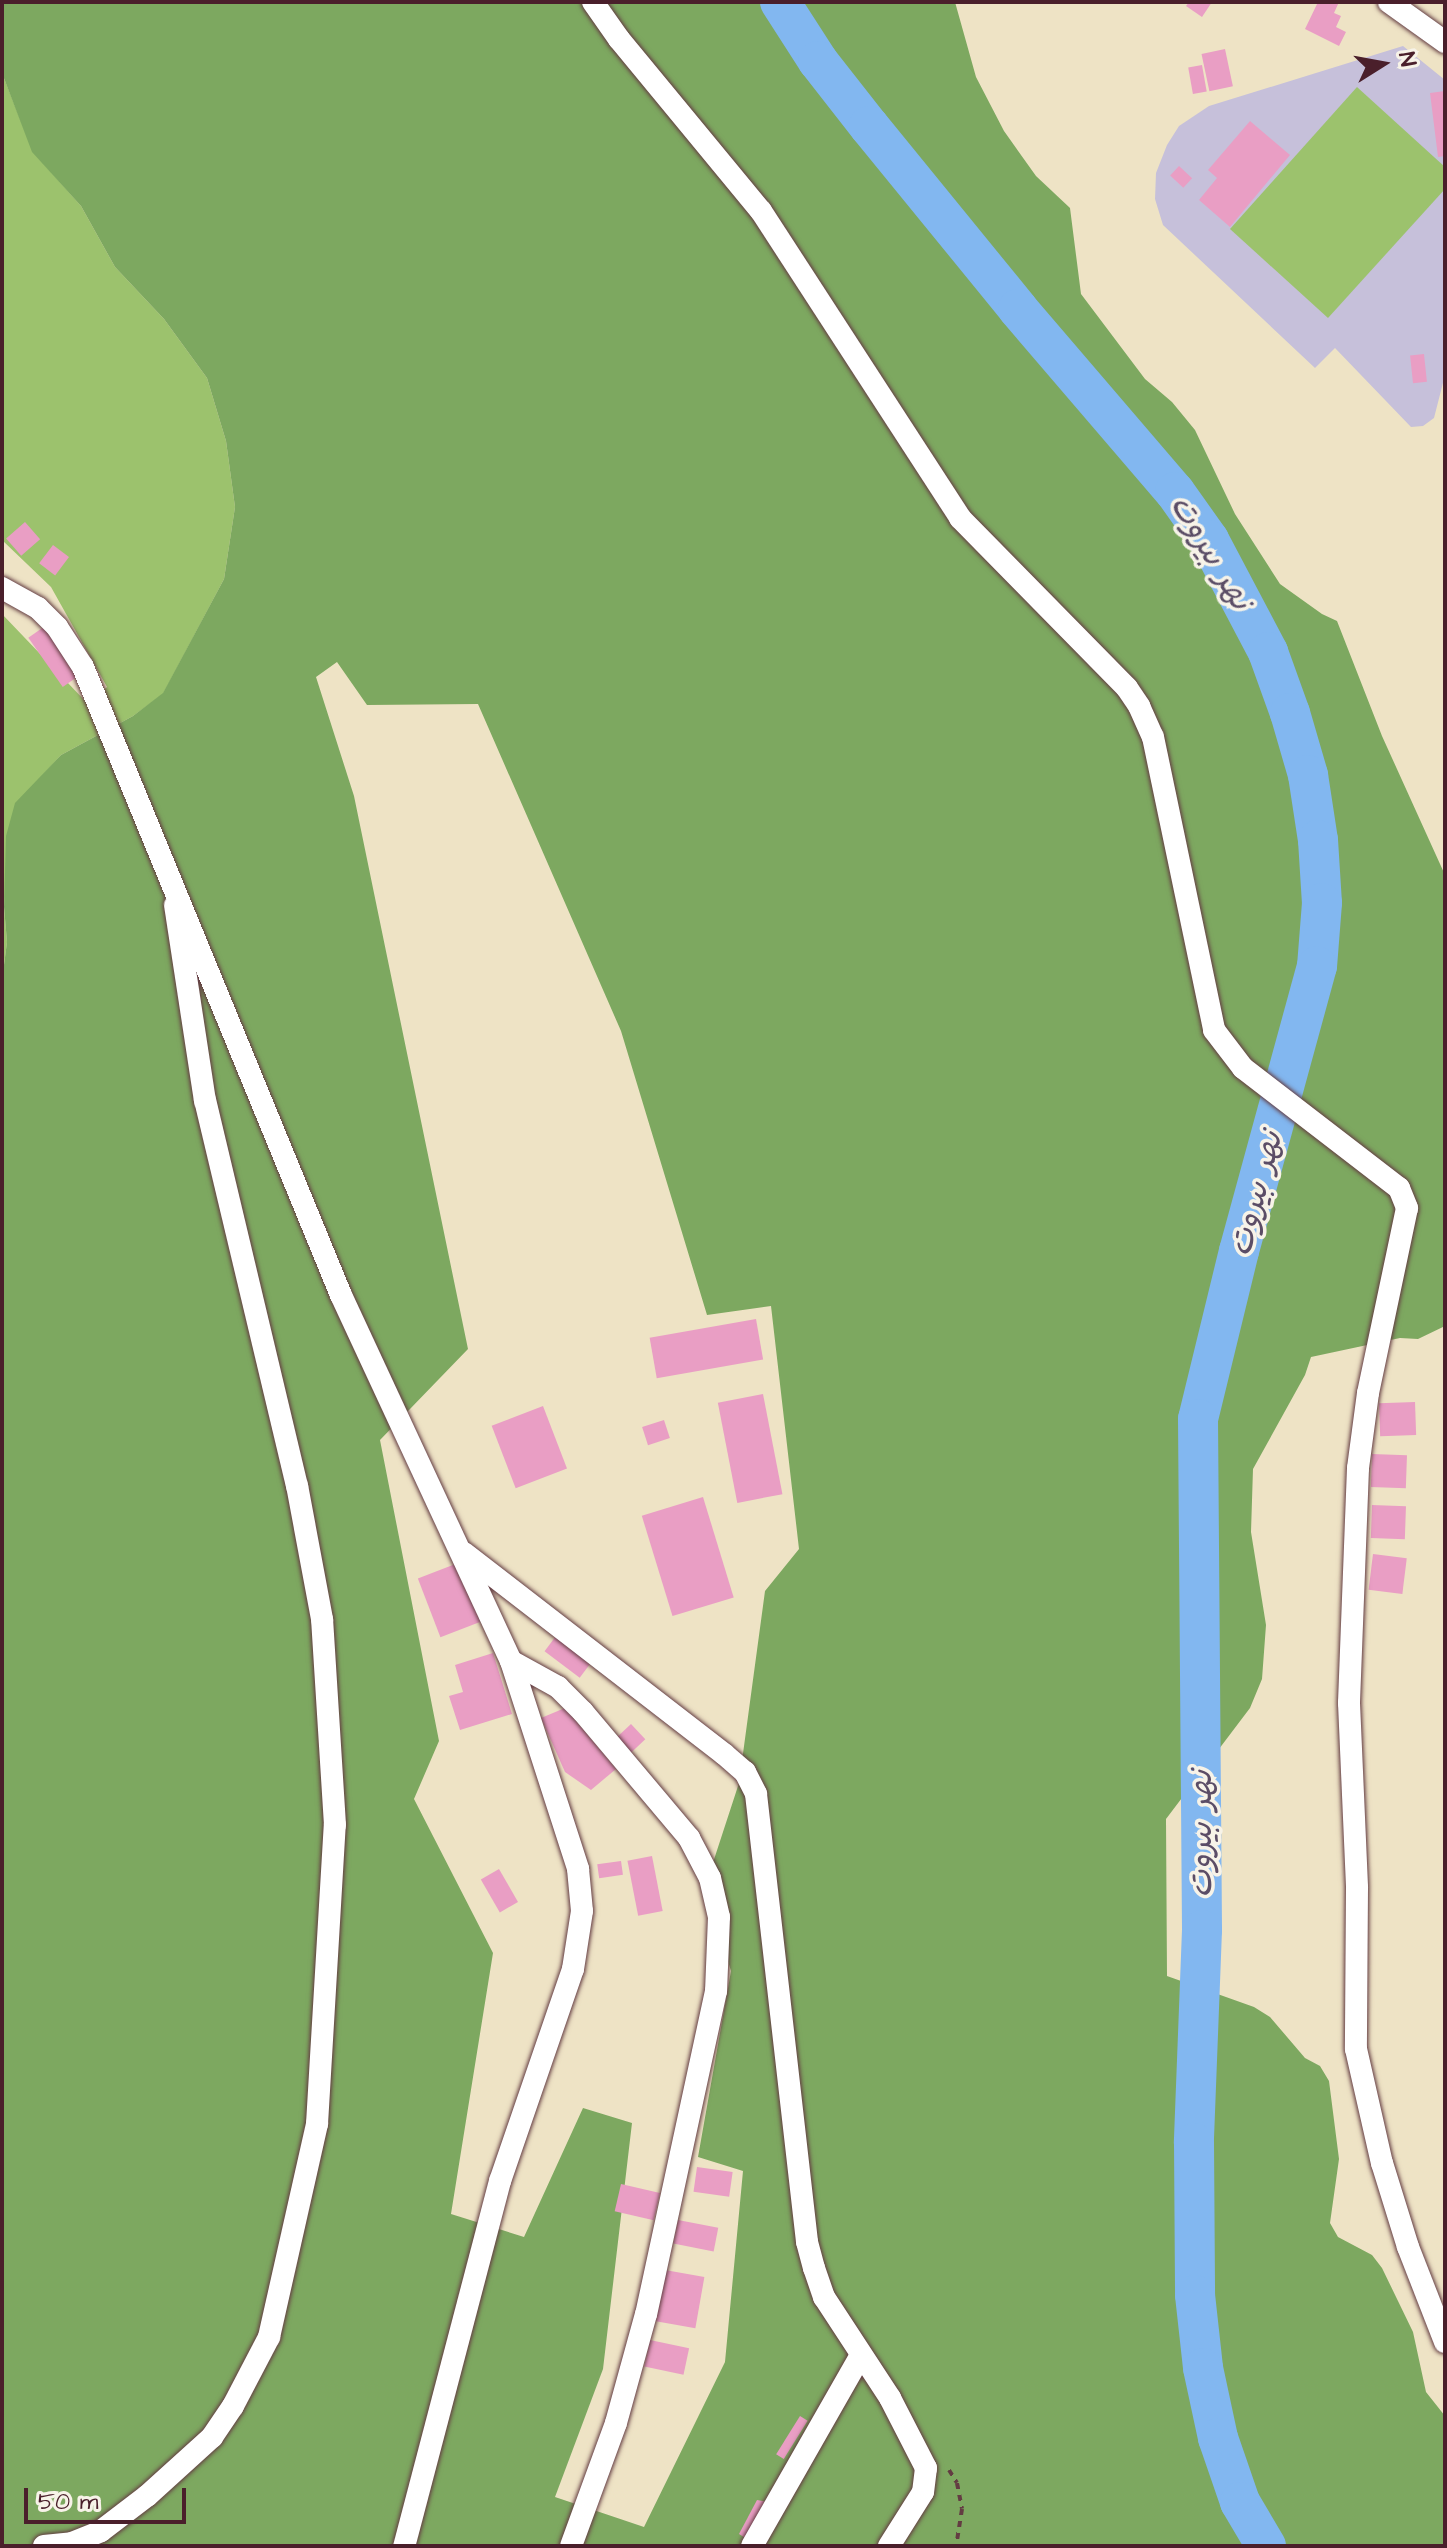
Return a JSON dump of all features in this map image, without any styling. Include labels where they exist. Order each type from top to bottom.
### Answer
[{"type":"street","points":[[593,2],[619,39],[761,211],[960,518],[1127,688],[1139,706],[1157,752],[1214,1030],[1243,1068],[1399,1188],[1407,1208],[1368,1393],[1358,1468],[1349,1703],[1357,1888],[1356,2049],[1382,2163],[1408,2247],[1445,2342]]},
{"type":"street","points":[[1389,2],[1445,42]]},
{"type":"street","points":[[2,588],[38,608],[70,643],[173,878],[341,1295],[511,1661],[578,1869],[582,1911],[573,1969],[500,2181],[404,2546]]},
{"type":"street","points":[[44,2546],[72,2543],[101,2531],[147,2496],[212,2437],[233,2406],[269,2337],[317,2124],[335,1825],[322,1619],[297,1486],[205,1101],[186,994],[173,878]]},
{"type":"street","points":[[460,1550],[724,1754],[745,1772],[756,1794],[807,2242],[824,2297],[890,2398],[926,2468],[923,2492],[889,2546]]},
{"type":"street","points":[[511,1661],[558,1687],[583,1712],[689,1838],[710,1878],[719,1917],[716,1991],[646,2314],[616,2423],[571,2546]]},
{"type":"street","points":[[752,2546],[861,2355]]},
{"type":"shaded area","points":[[1403,46],[1445,80],[1445,375],[1434,418],[1423,426],[1411,427],[1335,348],[1315,368],[1163,225],[1155,199],[1156,173],[1167,145],[1179,126],[1209,106]]},
{"type":"green space","points":[[2,2],[955,2],[976,77],[1004,131],[1036,176],[1070,208],[1081,294],[1145,379],[1172,402],[1195,430],[1235,514],[1280,584],[1337,621],[1382,736],[1445,875],[1445,1326],[1418,1339],[1400,1338],[1311,1357],[1305,1375],[1253,1469],[1251,1532],[1266,1625],[1262,1679],[1250,1708],[1166,1819],[1167,1976],[1254,2007],[1270,2017],[1305,2058],[1320,2066],[1329,2081],[1339,2159],[1330,2223],[1338,2237],[1372,2255],[1382,2268],[1413,2332],[1426,2392],[1445,2416],[1445,2546],[2,2546],[2,980],[7,942],[4,907],[6,836],[15,803],[61,755],[133,716],[163,693],[224,579],[235,507],[226,441],[207,378],[164,319],[115,267],[81,206],[32,152],[2,73]],"holes":[[[337,662],[367,705],[478,704],[621,1031],[707,1315],[771,1306],[799,1549],[765,1591],[739,1783],[705,1887],[731,1971],[698,2157],[743,2171],[725,2362],[644,2527],[555,2497],[603,2369],[632,2123],[583,2108],[524,2237],[451,2214],[493,1953],[414,1799],[439,1741],[380,1440],[468,1349],[354,796],[316,677]]]},
{"type":"green space","points":[[2,73],[33,152],[81,206],[115,267],[164,319],[207,378],[226,441],[235,507],[224,579],[163,694],[133,716],[61,755],[39,779],[7,875],[4,907],[7,942],[2,980],[2,614],[88,704],[107,687],[51,587],[2,540]]},
{"type":"green space","points":[[1357,87],[1445,167],[1445,189],[1328,318],[1230,229]]},
{"type":"building","points":[[1189,2],[1212,2],[1202,17],[1186,6]]},
{"type":"building","points":[[1318,2],[1339,2],[1334,13],[1341,16],[1336,27],[1346,32],[1339,46],[1305,29]]},
{"type":"building","points":[[1225,49],[1233,86],[1209,91],[1202,54]]},
{"type":"building","points":[[1202,65],[1207,92],[1193,94],[1188,67]]},
{"type":"building","points":[[1445,91],[1445,156],[1438,157],[1430,93]]},
{"type":"building","points":[[1250,121],[1290,155],[1230,227],[1199,200],[1217,178],[1208,170]]},
{"type":"building","points":[[1179,166],[1192,178],[1183,188],[1170,176]]},
{"type":"building","points":[[1424,354],[1427,382],[1413,383],[1410,355]]},
{"type":"building","points":[[25,522],[40,539],[21,556],[6,538]]},
{"type":"building","points":[[53,545],[69,557],[55,575],[39,563]]},
{"type":"building","points":[[48,624],[82,673],[63,687],[28,638]]},
{"type":"building","points":[[756,1319],[763,1359],[657,1378],[650,1338]]},
{"type":"building","points":[[763,1394],[782,1494],[737,1503],[718,1403]]},
{"type":"building","points":[[1415,1402],[1416,1435],[1380,1436],[1379,1403]]},
{"type":"building","points":[[543,1406],[567,1469],[516,1488],[492,1426]]},
{"type":"building","points":[[664,1420],[670,1438],[648,1445],[642,1427]]},
{"type":"building","points":[[1372,1454],[1407,1455],[1406,1488],[1371,1487]]},
{"type":"building","points":[[703,1497],[734,1597],[672,1616],[642,1516]]},
{"type":"building","points":[[1372,1505],[1406,1506],[1405,1539],[1371,1538]]},
{"type":"building","points":[[1373,1554],[1407,1558],[1402,1594],[1369,1590]]},
{"type":"building","points":[[458,1563],[481,1622],[440,1637],[418,1578]]},
{"type":"building","points":[[556,1636],[591,1662],[580,1678],[545,1651]]},
{"type":"building","points":[[493,1653],[512,1714],[460,1730],[449,1696],[463,1692],[455,1665]]},
{"type":"building","points":[[565,1708],[616,1769],[591,1790],[565,1772],[541,1718]]},
{"type":"building","points":[[631,1724],[645,1739],[629,1755],[614,1740]]},
{"type":"building","points":[[652,1856],[663,1911],[638,1916],[627,1861]]},
{"type":"building","points":[[621,1861],[623,1875],[599,1878],[597,1864]]},
{"type":"building","points":[[499,1869],[518,1902],[500,1912],[481,1880]]},
{"type":"building","points":[[697,2167],[733,2172],[729,2197],[694,2192]]},
{"type":"building","points":[[621,2184],[660,2193],[654,2220],[615,2211]]},
{"type":"building","points":[[678,2220],[718,2228],[714,2251],[673,2244]]},
{"type":"building","points":[[665,2270],[704,2277],[695,2328],[656,2321]]},
{"type":"building","points":[[650,2340],[689,2348],[684,2375],[644,2366]]},
{"type":"building","points":[[800,2416],[808,2421],[784,2459],[776,2454]]},
{"type":"building","points":[[757,2500],[768,2502],[747,2539],[739,2534]]},
{"type":"waterway","name":"نهر بيروت","points":[[780,2],[818,61],[869,126],[1018,309],[1175,492],[1209,540],[1268,652],[1308,775],[1318,840],[1322,903],[1317,966],[1239,1251],[1198,1419],[1202,1930],[1194,2143],[1195,2295],[1203,2368],[1218,2438],[1240,2502],[1266,2546]]}]
